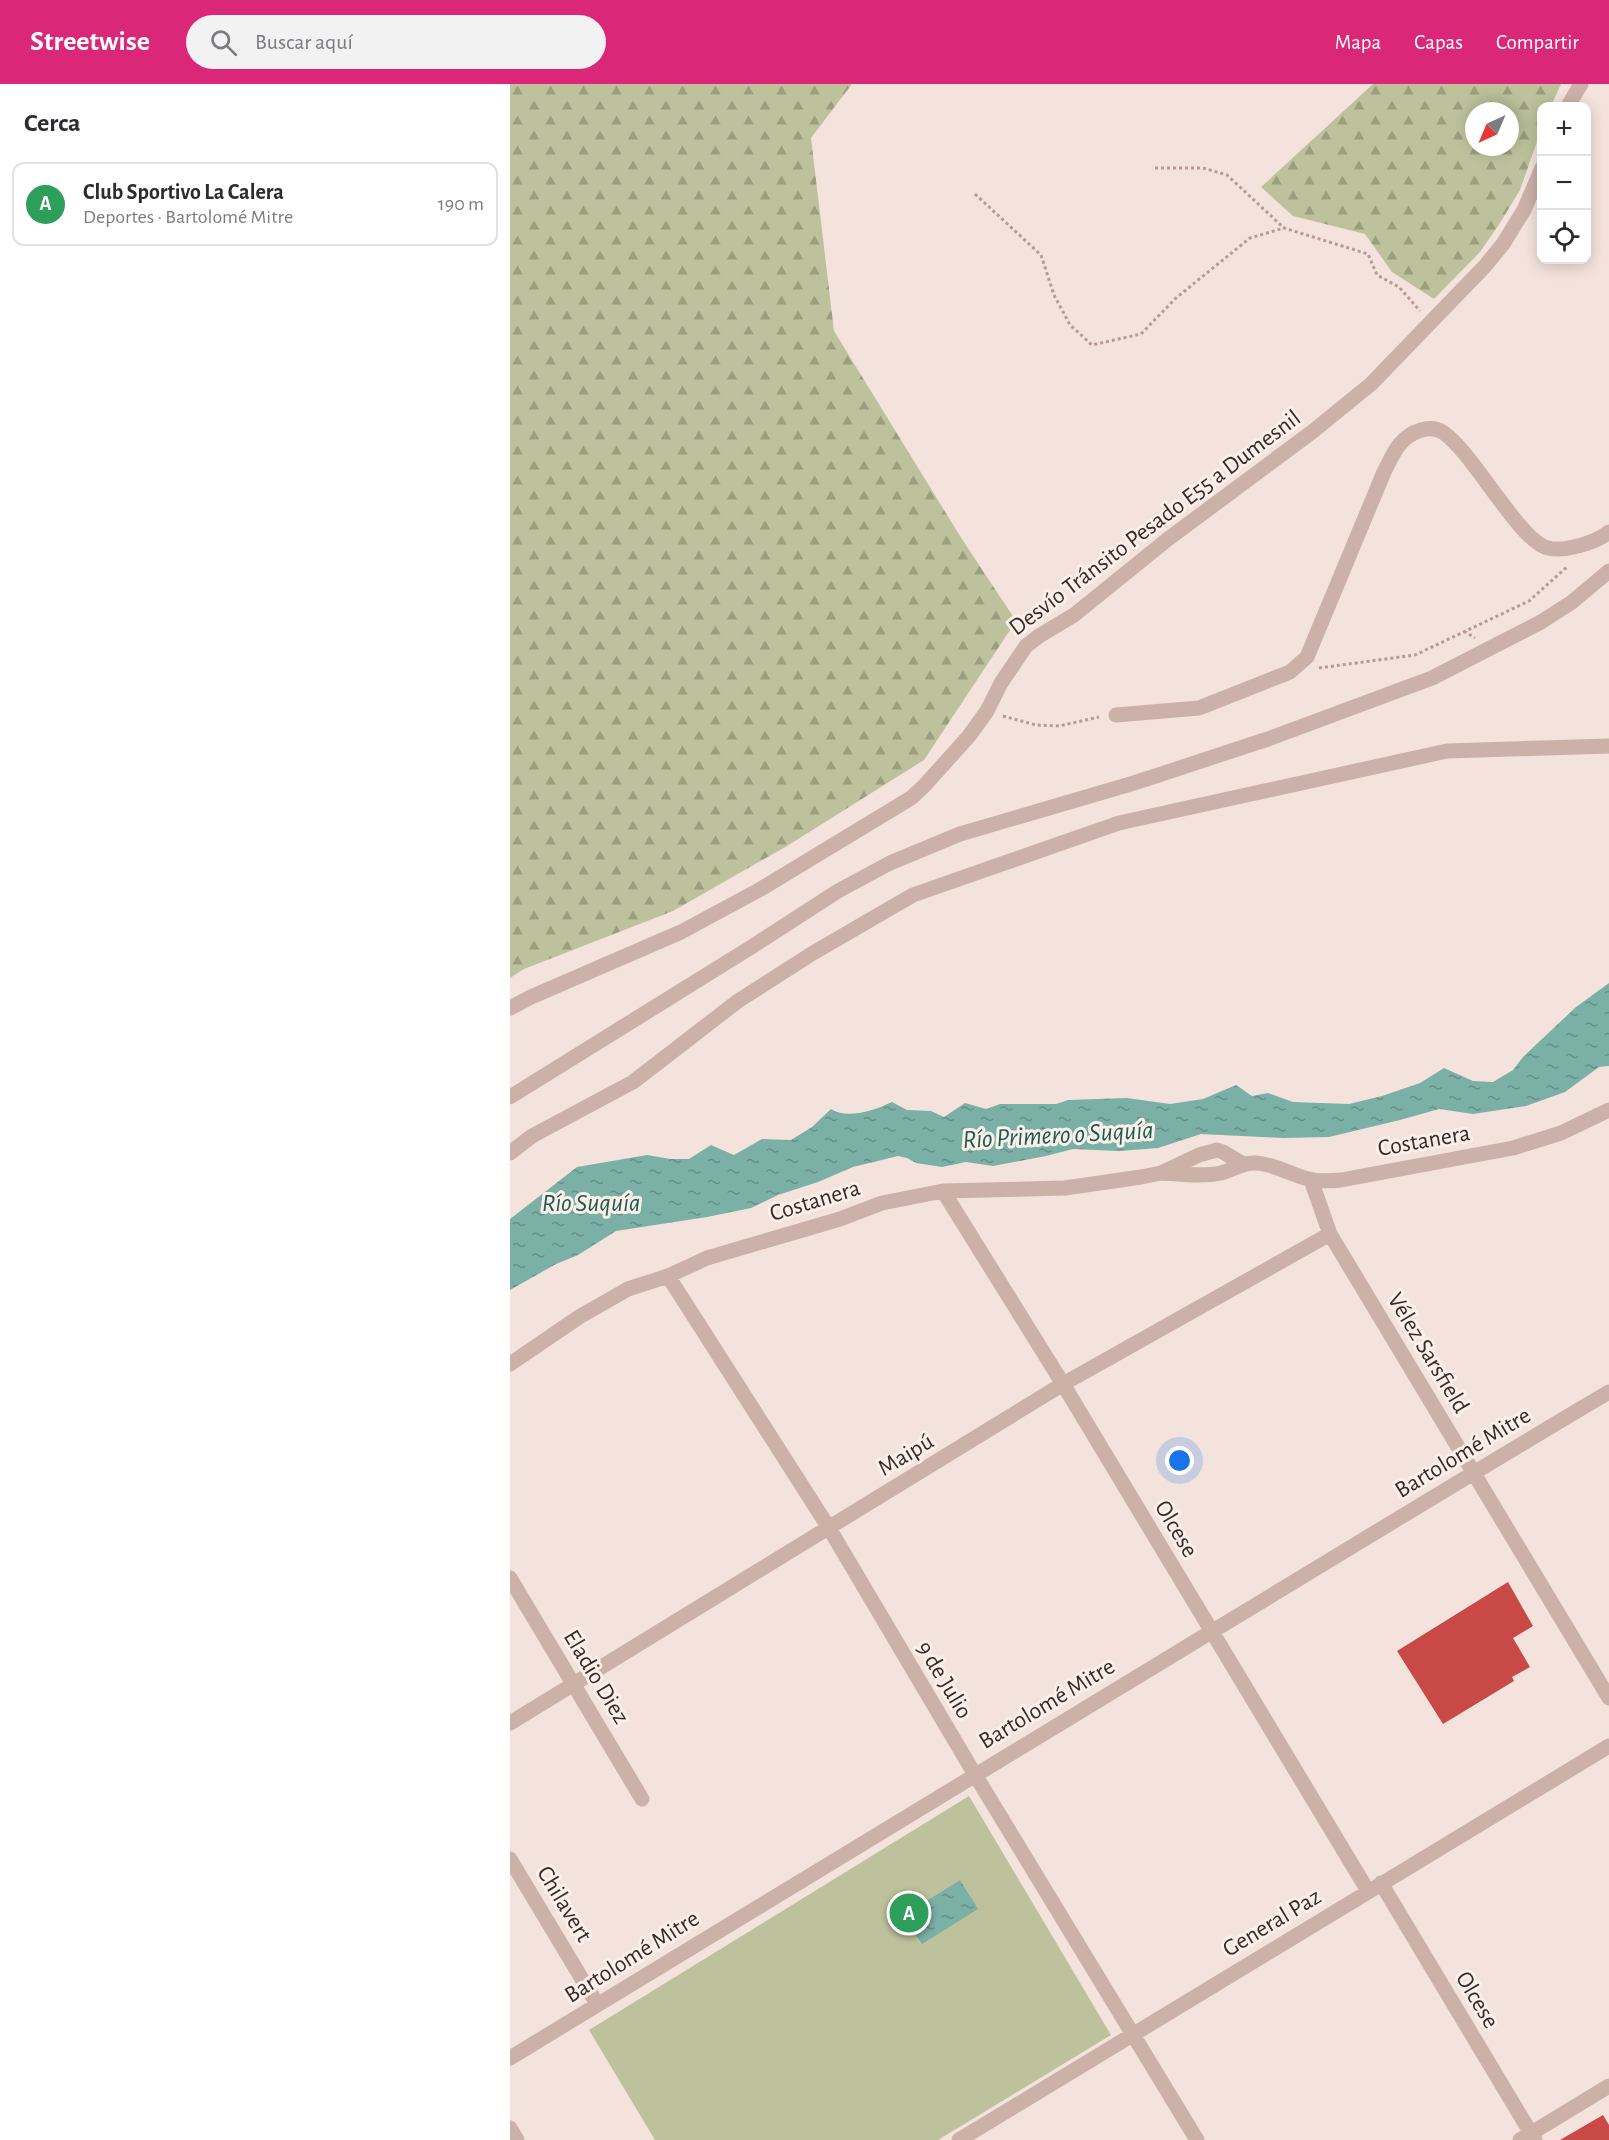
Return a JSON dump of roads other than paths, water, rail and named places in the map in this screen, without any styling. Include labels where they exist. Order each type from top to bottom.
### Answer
[{"type":"street","points":[[1570,102],[1581,84]]},
{"type":"street","name":"Desvío Tránsito Pesado E55 a Dumesnil","points":[[510,1008],[681,932],[759,890],[886,814],[924,786],[969,736],[987,711],[1001,683],[1026,646],[1074,615],[1168,538],[1312,432],[1371,384],[1485,266],[1503,244],[1524,210],[1537,180]]},
{"type":"street","points":[[1116,715],[1199,708],[1290,672],[1307,657],[1384,472],[1400,444],[1415,431],[1429,428],[1443,432],[1472,462],[1526,534],[1547,548],[1572,548],[1597,540],[1609,532]]},
{"type":"street","points":[[510,1097],[838,891],[890,863],[960,834],[1145,780],[1432,678],[1541,622],[1572,602],[1609,571]]},
{"type":"street","points":[[510,1153],[532,1136],[633,1082],[738,1000],[833,941],[914,895],[1119,823],[1447,751],[1609,746]]},
{"type":"street","name":"Costanera","points":[[510,1364],[608,1299],[628,1289],[668,1276],[707,1258],[840,1219],[882,1203],[943,1191],[1065,1188],[1161,1173],[1218,1173],[1256,1162],[1311,1180],[1341,1180],[1513,1148],[1561,1133],[1608,1113]]},
{"type":"street","name":"Costanera","points":[[1161,1173],[1199,1155],[1217,1150],[1243,1164]]},
{"type":"street","name":"Vélez Sarsfield","points":[[1311,1180],[1330,1234],[1609,1698]]},
{"type":"street","name":"Olcese","points":[[943,1191],[1063,1384],[1212,1632],[1375,1887],[1529,2138]]},
{"type":"street","name":"Maipú","points":[[510,1723],[1063,1384],[1330,1234]]},
{"type":"street","name":"9 de Julio","points":[[668,1276],[829,1528],[974,1773],[1197,2140]]},
{"type":"street","name":"Bartolomé Mitre","points":[[510,2058],[974,1773],[1212,1632],[1472,1472],[1609,1392]]},
{"type":"street","name":"Eladio Diez","points":[[510,1578],[575,1683],[642,1799]]},
{"type":"street","name":"General Paz","points":[[959,2140],[1609,1746]]},
{"type":"street","name":"Chilavert","points":[[510,1858],[597,2004]]},
{"type":"street","points":[[1529,2138],[1609,2086]]},
{"type":"street","points":[[510,2128],[517,2140]]},
{"type":"water","name":"Río Suquía","points":[[1609,983],[1609,1066],[1599,1067],[1565,1092],[1526,1106],[1473,1114],[1439,1109],[1329,1137],[1283,1138],[1201,1134],[1158,1148],[1119,1151],[1073,1149],[993,1166],[966,1162],[942,1167],[916,1163],[898,1156],[853,1167],[818,1182],[778,1195],[751,1208],[616,1231],[578,1255],[556,1264],[510,1290],[510,1219],[577,1167],[647,1155],[670,1159],[689,1159],[711,1145],[734,1155],[762,1139],[791,1140],[812,1127],[831,1109],[853,1114],[870,1111],[892,1102],[907,1110],[931,1111],[944,1117],[965,1103],[986,1109],[1000,1104],[1056,1104],[1068,1100],[1127,1098],[1170,1104],[1203,1099],[1236,1085],[1252,1096],[1268,1093],[1293,1102],[1349,1104],[1420,1083],[1444,1068],[1473,1081],[1493,1082],[1513,1070],[1523,1057],[1576,1007]]},
{"type":"water","points":[[960,1880],[978,1909],[922,1944],[903,1916]]},
{"type":"place","name":"Club Sportivo La Calera","points":[[909,1913]]},
{"type":"water label","name":"Río Primero o Suquía","points":[[1058,1135]]}]
